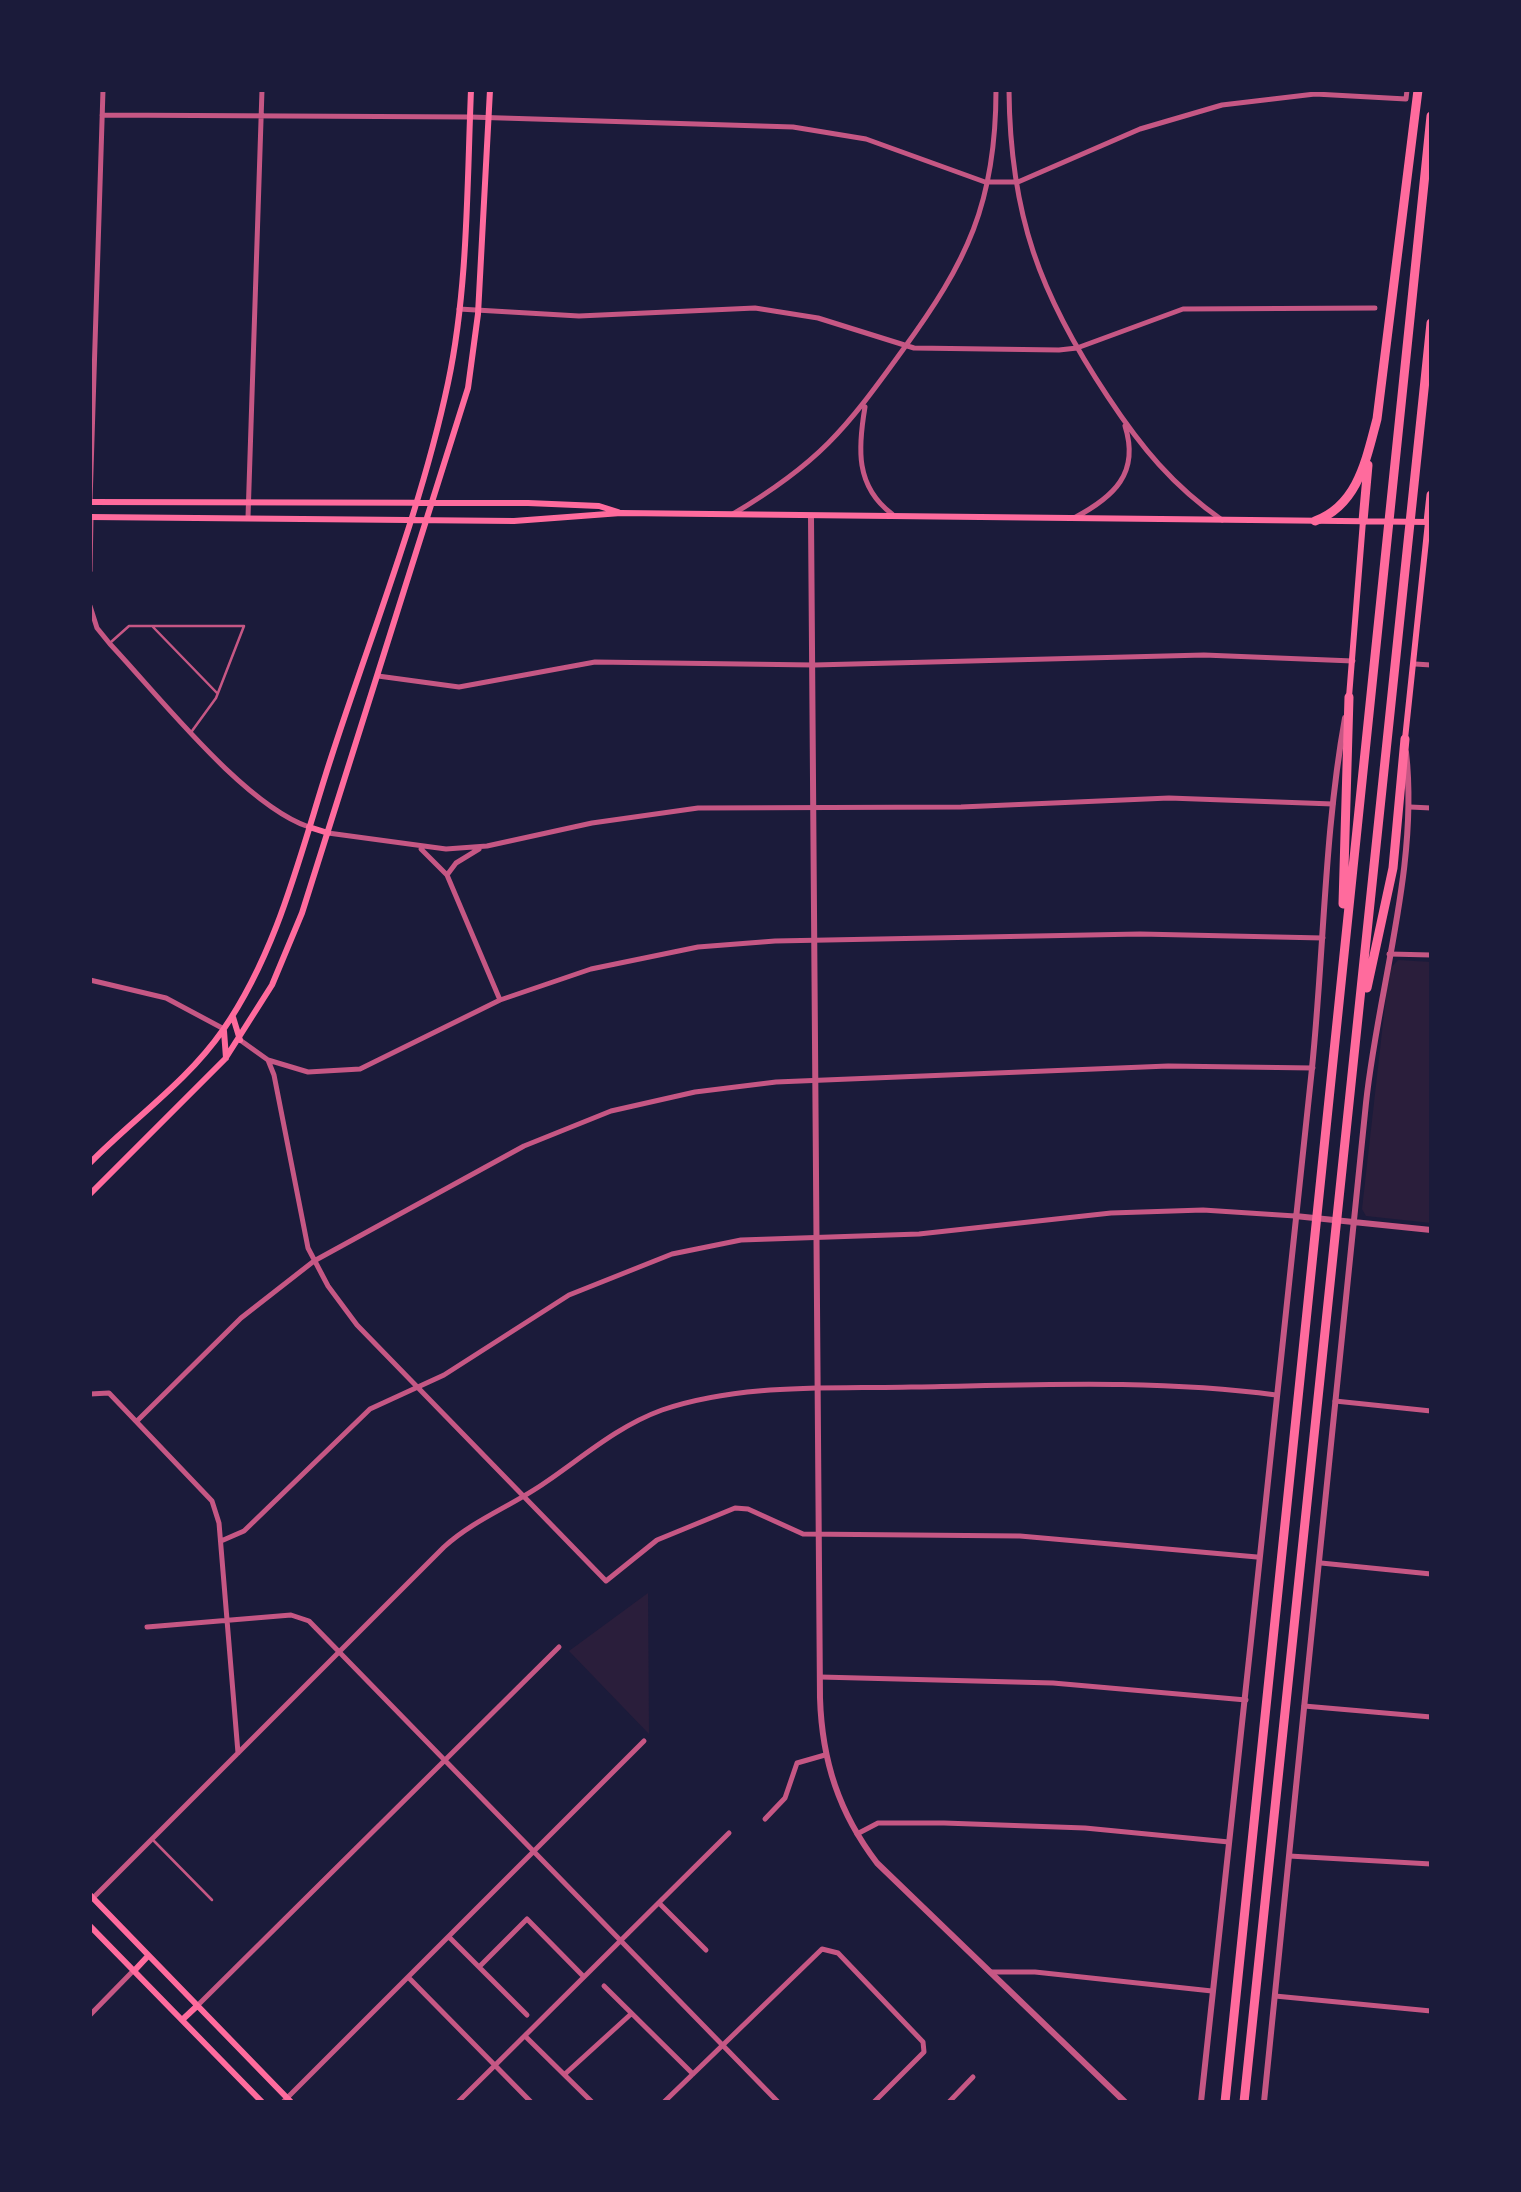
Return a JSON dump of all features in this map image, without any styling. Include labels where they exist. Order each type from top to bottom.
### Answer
[{"type":"highway","points":[[1315,522],[1343,506],[1368,452],[1377,419],[1418,90]]},
{"type":"highway","points":[[1226,2102],[1431,116]]},
{"type":"highway","points":[[1244,2102],[1431,323]]},
{"type":"highway","points":[[1363,522],[1368,452]]},
{"type":"highway","points":[[1427,522],[1431,495]]},
{"type":"highway","points":[[1343,951],[1348,698]]},
{"type":"highway","points":[[1358,1027],[1392,868],[1405,739]]},
{"type":"main road","points":[[90,1164],[180,1082],[224,1029],[270,944],[415,502],[448,383],[459,309],[471,90]]},
{"type":"main road","points":[[90,1194],[225,1059],[240,1040],[287,954],[468,388],[478,314],[490,90]]},
{"type":"main road","points":[[622,513],[599,506],[432,502],[90,502],[90,517],[248,520],[426,522],[622,513],[1427,522],[1405,739]]},
{"type":"main road","points":[[1348,698],[1363,522]]},
{"type":"main road","points":[[1422,572],[1431,554]]},
{"type":"main road","points":[[308,827],[328,834]]},
{"type":"main road","points":[[232,1015],[240,1040]]},
{"type":"main road","points":[[224,1029],[225,1059]]},
{"type":"main road","points":[[91,1898],[287,2101]]},
{"type":"main road","points":[[90,1926],[262,2102]]},
{"type":"main road","points":[[134,1971],[148,1956]]},
{"type":"main road","points":[[182,2020],[197,2006]]},
{"type":"street","points":[[90,502],[103,90]]},
{"type":"street","points":[[248,520],[262,90]]},
{"type":"street","points":[[731,516],[804,468],[866,404],[936,307],[966,256],[995,130],[996,90]]},
{"type":"street","points":[[1010,90],[1011,146],[1043,286],[1076,348],[1122,419],[1166,476],[1224,522]]},
{"type":"street","points":[[102,115],[470,117],[793,127],[866,140],[985,182],[1018,182],[1140,129],[1222,105],[1315,94],[1406,100],[1407,90]]},
{"type":"street","points":[[90,202],[100,202]]},
{"type":"street","points":[[459,309],[478,314],[616,316],[755,308],[842,324],[905,347],[1076,348],[1183,310],[1375,308]]},
{"type":"street","points":[[866,404],[860,437],[863,476],[875,498],[899,518]]},
{"type":"street","points":[[1071,520],[1102,503],[1125,477],[1131,451],[1122,419]]},
{"type":"street","points":[[90,517],[90,571]]},
{"type":"street","points":[[811,517],[820,1677],[826,1756],[839,1801],[877,1863],[1125,2102]]},
{"type":"street","points":[[90,606],[97,628],[110,644],[262,803],[308,827]]},
{"type":"street","points":[[378,676],[459,687],[594,662],[814,665],[1204,654],[1353,661]]},
{"type":"street","points":[[1414,664],[1431,665]]},
{"type":"street","points":[[1201,2102],[1232,1843],[1257,1557],[1298,1216],[1334,804],[1348,698]]},
{"type":"street","points":[[1264,2102],[1321,1563],[1351,1222],[1376,1016],[1410,808],[1405,739]]},
{"type":"street","points":[[328,834],[419,847],[484,846],[664,811],[1169,798],[1334,804]]},
{"type":"street","points":[[1410,808],[1431,808]]},
{"type":"street","points":[[446,876],[456,864],[484,846]]},
{"type":"street","points":[[419,847],[446,876],[500,1000]]},
{"type":"street","points":[[240,1040],[268,1060],[308,1072],[360,1069],[500,1000],[591,969],[654,954],[744,942],[1140,934],[1324,938]]},
{"type":"street","points":[[1388,954],[1431,955]]},
{"type":"street","points":[[90,980],[166,998],[224,1029]]},
{"type":"street","points":[[268,1060],[283,1106],[304,1237],[314,1261],[357,1325],[606,1581],[657,1540],[735,1508],[748,1508],[787,1530],[819,1534],[1020,1536],[1257,1557]]},
{"type":"street","points":[[138,1420],[241,1318],[314,1261],[524,1146],[584,1120],[694,1092],[818,1080],[1168,1066],[1312,1068]]},
{"type":"street","points":[[221,1542],[244,1531],[370,1408],[420,1386],[605,1277],[708,1246],[817,1236],[919,1234],[1160,1210],[1298,1216],[1431,1230]]},
{"type":"street","points":[[91,1898],[461,1532],[524,1495],[606,1438],[662,1410],[732,1394],[818,1389],[1099,1383],[1276,1395]]},
{"type":"street","points":[[90,1394],[109,1393],[208,1493],[217,1512],[238,1754]]},
{"type":"street","points":[[1336,1401],[1431,1410]]},
{"type":"street","points":[[1321,1563],[1431,1574]]},
{"type":"street","points":[[146,1626],[300,1617],[339,1652],[778,2102]]},
{"type":"street","points":[[197,2006],[559,1647]]},
{"type":"street","points":[[820,1677],[1053,1683],[1246,1700]]},
{"type":"street","points":[[1304,1706],[1431,1718]]},
{"type":"street","points":[[287,2101],[644,1740]]},
{"type":"street","points":[[765,1819],[785,1798],[798,1763],[826,1756]]},
{"type":"street","points":[[857,1834],[878,1823],[944,1823],[1084,1828],[1232,1843]]},
{"type":"street","points":[[458,2102],[730,1832]]},
{"type":"street","points":[[1288,1856],[1431,1864]]},
{"type":"street","points":[[658,1903],[706,1950]]},
{"type":"street","points":[[479,1967],[527,1919],[584,1977]]},
{"type":"street","points":[[449,1937],[527,2015]]},
{"type":"street","points":[[664,2102],[822,1949],[838,1953],[923,2042],[924,2052],[874,2102]]},
{"type":"street","points":[[90,2015],[134,1971]]},
{"type":"street","points":[[990,1972],[1035,1972],[1215,1991]]},
{"type":"street","points":[[408,1978],[532,2102]]},
{"type":"street","points":[[604,1986],[692,2074]]},
{"type":"street","points":[[1276,1996],[1431,2011]]},
{"type":"street","points":[[565,2074],[631,2014]]},
{"type":"street","points":[[525,2036],[592,2102]]},
{"type":"street","points":[[948,2102],[957,2099],[973,2078]]},
{"type":"lane","points":[[110,644],[129,626],[244,626],[218,693],[192,731]]},
{"type":"lane","points":[[152,626],[218,693]]},
{"type":"lane","points":[[153,1840],[212,1900]]},
{"type":"shaded area","points":[[1398,960],[1431,962],[1431,1223],[1366,1216],[1362,1209],[1389,970]]},
{"type":"shaded area","points":[[648,1593],[649,1734],[569,1651]]}]
